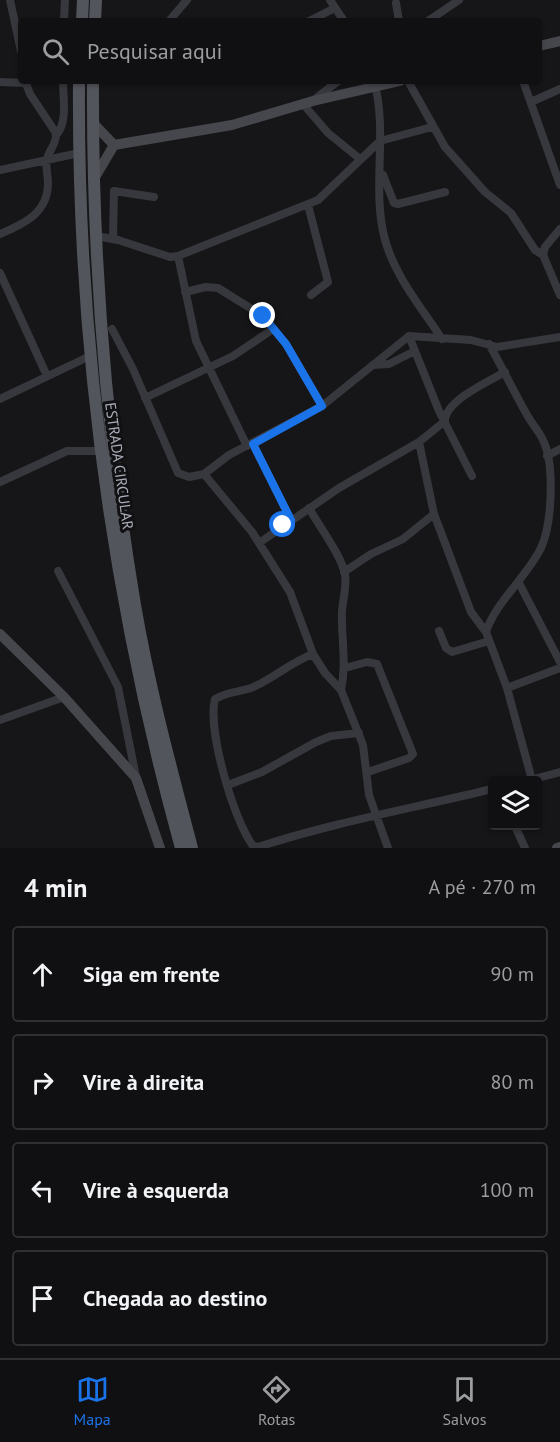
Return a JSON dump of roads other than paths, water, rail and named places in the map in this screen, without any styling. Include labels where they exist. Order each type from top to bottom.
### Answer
[{"type":"main road","points":[[82,18],[83,0]]},
{"type":"main road","points":[[95,18],[96,0]]},
{"type":"main road","name":"ESTRADA CIRCULAR","points":[[79,84],[79,153],[90,356],[100,451],[124,608],[180,848]]},
{"type":"main road","name":"ESTRADA CIRCULAR","points":[[93,84],[97,282],[110,428],[135,607],[192,848]]},
{"type":"street","points":[[10,0],[18,37]]},
{"type":"street","points":[[64,18],[65,0]]},
{"type":"street","points":[[172,18],[188,0]]},
{"type":"street","points":[[330,0],[342,18]]},
{"type":"street","points":[[432,18],[459,0]]},
{"type":"street","points":[[396,3],[398,18]]},
{"type":"street","points":[[315,18],[335,8]]},
{"type":"street","points":[[542,45],[560,41]]},
{"type":"street","points":[[0,82],[18,82]]},
{"type":"street","points":[[27,84],[56,135]]},
{"type":"street","points":[[0,234],[30,220],[41,209],[48,184],[46,160],[56,135],[62,130],[63,84]]},
{"type":"street","points":[[308,102],[334,84]]},
{"type":"street","points":[[94,178],[114,145],[232,125],[375,84],[380,141],[380,203],[384,236],[394,265],[442,339]]},
{"type":"street","points":[[410,84],[445,147],[485,192],[510,213],[535,250],[543,255],[560,295]]},
{"type":"street","points":[[524,84],[560,185]]},
{"type":"street","points":[[531,102],[560,89]]},
{"type":"street","points":[[308,102],[328,133],[360,159]]},
{"type":"street","points":[[93,123],[114,145]]},
{"type":"street","points":[[96,236],[170,257],[178,256],[308,205],[329,192],[380,141],[432,127]]},
{"type":"street","points":[[0,170],[79,153]]},
{"type":"street","points":[[381,171],[394,203],[398,204],[445,192]]},
{"type":"street","points":[[113,239],[114,191],[154,197]]},
{"type":"street","points":[[308,205],[328,282],[311,295]]},
{"type":"street","points":[[543,255],[545,247],[560,230]]},
{"type":"street","points":[[178,256],[190,323],[208,369],[291,520]]},
{"type":"street","points":[[0,273],[47,376]]},
{"type":"street","points":[[185,292],[206,287],[218,288],[252,306],[273,328],[298,364],[322,406]]},
{"type":"street","points":[[145,398],[208,369],[273,328]]},
{"type":"street","points":[[112,329],[178,473],[189,477],[204,474],[229,455],[322,406],[410,336],[471,340],[506,347],[560,337]]},
{"type":"street","points":[[410,336],[445,421],[472,476]]},
{"type":"street","points":[[486,632],[495,611],[519,583],[541,548],[546,531],[550,479],[544,441],[527,416],[489,344]]},
{"type":"street","points":[[374,365],[389,363],[415,351]]},
{"type":"street","points":[[0,399],[90,356]]},
{"type":"street","points":[[259,543],[309,508],[419,442],[445,421],[445,416],[456,403],[505,372]]},
{"type":"street","points":[[419,442],[434,514],[471,612],[486,632],[507,688],[530,776]]},
{"type":"street","points":[[547,456],[560,449]]},
{"type":"street","points":[[0,482],[67,451],[100,451]]},
{"type":"street","points":[[204,474],[259,543],[290,592],[309,637],[313,654],[324,673],[340,690],[359,733],[375,816],[388,848]]},
{"type":"street","points":[[309,508],[344,572],[346,590],[342,609],[342,638],[345,668],[340,690]]},
{"type":"street","points":[[344,572],[371,554],[403,539],[434,514]]},
{"type":"street","points":[[58,571],[118,687],[136,778],[160,848]]},
{"type":"street","points":[[519,583],[560,662]]},
{"type":"street","points":[[439,631],[446,648],[452,652],[489,640]]},
{"type":"street","points":[[0,634],[64,697],[136,778]]},
{"type":"street","points":[[313,654],[292,662],[269,679],[250,688],[215,699],[214,737],[228,785],[253,846],[258,847],[310,830],[488,790]]},
{"type":"street","points":[[345,668],[368,662],[377,664],[413,754],[408,758],[368,772]]},
{"type":"street","points":[[507,688],[560,668]]},
{"type":"street","points":[[0,720],[64,697]]},
{"type":"street","points":[[228,785],[262,772],[331,736],[359,733]]},
{"type":"street","points":[[542,777],[560,772]]},
{"type":"street","points":[[517,830],[525,848]]}]
